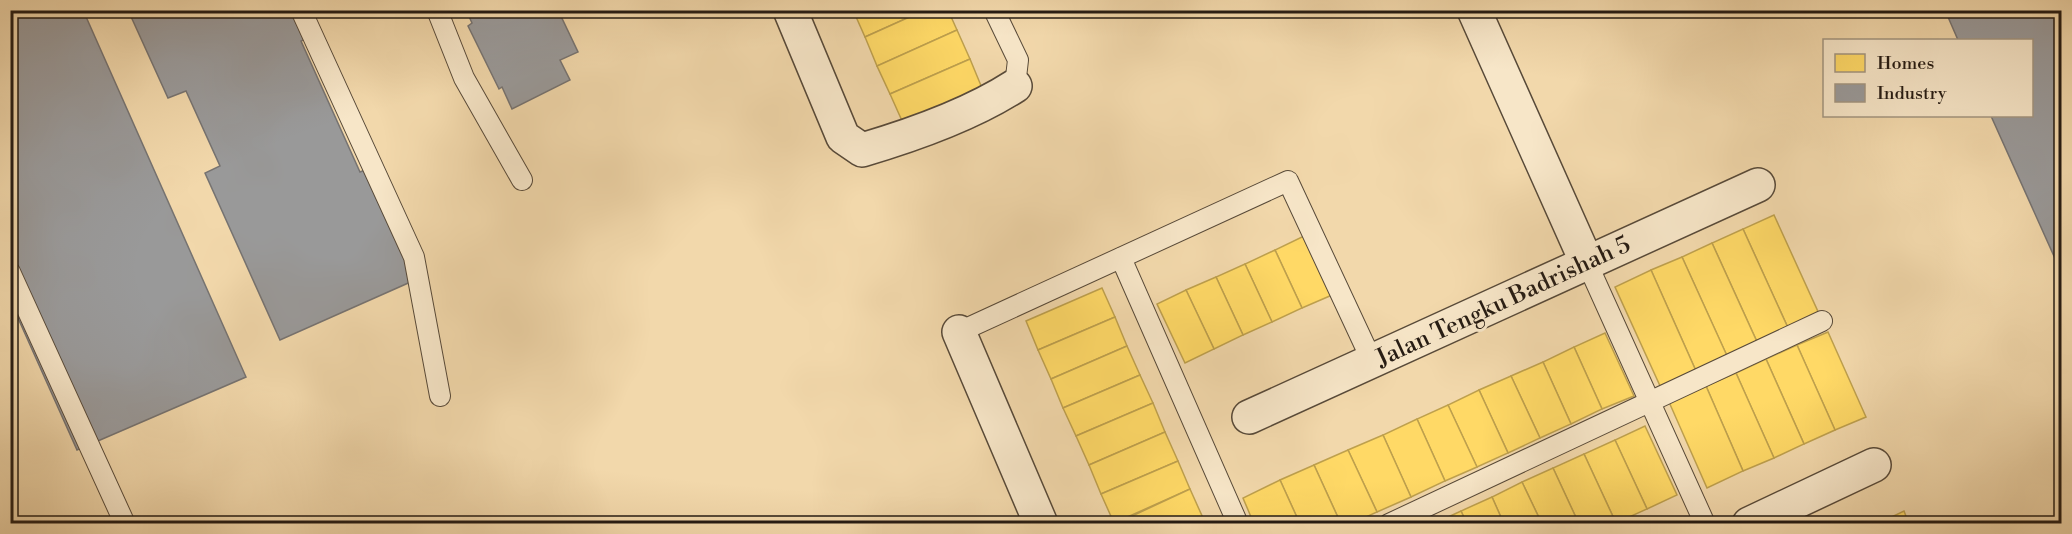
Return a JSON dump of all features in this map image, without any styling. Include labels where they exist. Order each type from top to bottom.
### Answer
[{"type":"street","points":[[790,10],[843,137],[862,150],[893,141],[994,100],[1015,86]]},
{"type":"street","points":[[1474,10],[1587,263]]},
{"type":"street","name":"Jalan Tengku Badrishah 5","points":[[1249,417],[1758,185]]},
{"type":"street","points":[[959,332],[1041,524]]},
{"type":"street","points":[[1749,524],[1874,465]]},
{"type":"lane","points":[[301,10],[414,257],[440,396]]},
{"type":"lane","points":[[437,10],[465,78],[522,180]]},
{"type":"lane","points":[[994,10],[1018,60],[1015,86]]},
{"type":"lane","points":[[959,332],[1288,181],[1372,361]]},
{"type":"lane","points":[[1121,258],[1238,524]]},
{"type":"lane","points":[[1587,263],[1705,524]]},
{"type":"lane","points":[[10,272],[125,524]]},
{"type":"lane","points":[[1389,524],[1822,321]]},
{"type":"building: Homes","points":[[853,10],[925,10],[865,37]]},
{"type":"building: Homes","points":[[925,10],[948,10],[957,30],[877,66],[865,37]]},
{"type":"building: Homes","points":[[957,30],[970,59],[890,94],[877,66]]},
{"type":"building: Homes","points":[[970,59],[982,88],[903,123],[890,94]]},
{"type":"building: Homes","points":[[1774,215],[1820,316],[1789,330],[1743,229]]},
{"type":"building: Homes","points":[[1743,229],[1789,330],[1758,344],[1712,243]]},
{"type":"building: Homes","points":[[1304,236],[1332,295],[1302,308],[1275,250]]},
{"type":"building: Homes","points":[[1712,243],[1758,344],[1728,358],[1682,257]]},
{"type":"building: Homes","points":[[1275,250],[1302,308],[1272,322],[1245,264]]},
{"type":"building: Homes","points":[[1682,257],[1728,358],[1696,371],[1651,270]]},
{"type":"building: Homes","points":[[1245,264],[1272,322],[1243,335],[1216,277]]},
{"type":"building: Homes","points":[[1651,270],[1696,371],[1661,388],[1615,287]]},
{"type":"building: Homes","points":[[1216,277],[1243,335],[1214,349],[1186,290]]},
{"type":"building: Homes","points":[[1102,288],[1115,317],[1038,350],[1026,321]]},
{"type":"building: Homes","points":[[1186,290],[1214,349],[1185,363],[1157,304]]},
{"type":"building: Homes","points":[[1115,317],[1127,346],[1051,379],[1038,350]]},
{"type":"building: Homes","points":[[1828,332],[1866,417],[1835,430],[1797,345]]},
{"type":"building: Homes","points":[[1605,333],[1634,396],[1602,409],[1574,347]]},
{"type":"building: Homes","points":[[1797,345],[1835,430],[1804,444],[1766,359]]},
{"type":"building: Homes","points":[[1127,346],[1140,375],[1063,408],[1051,379]]},
{"type":"building: Homes","points":[[1574,347],[1602,409],[1571,424],[1543,362]]},
{"type":"building: Homes","points":[[1766,359],[1804,444],[1774,458],[1736,373]]},
{"type":"building: Homes","points":[[1543,362],[1571,424],[1540,438],[1511,376]]},
{"type":"building: Homes","points":[[1736,373],[1774,458],[1743,471],[1706,386]]},
{"type":"building: Homes","points":[[1140,375],[1153,403],[1076,436],[1063,408]]},
{"type":"building: Homes","points":[[1511,376],[1540,438],[1508,453],[1479,390]]},
{"type":"building: Homes","points":[[1706,386],[1743,471],[1707,488],[1669,402]]},
{"type":"building: Homes","points":[[1479,390],[1508,453],[1477,467],[1448,405]]},
{"type":"building: Homes","points":[[1153,403],[1165,432],[1089,465],[1076,436]]},
{"type":"building: Homes","points":[[1448,405],[1477,467],[1445,481],[1417,419]]},
{"type":"building: Homes","points":[[1417,419],[1445,481],[1411,497],[1383,435]]},
{"type":"building: Homes","points":[[1645,426],[1677,495],[1647,509],[1615,440]]},
{"type":"building: Homes","points":[[1165,432],[1178,461],[1101,494],[1089,465]]},
{"type":"building: Homes","points":[[1383,435],[1411,497],[1377,512],[1348,450]]},
{"type":"building: Homes","points":[[1615,440],[1647,509],[1616,523],[1584,454]]},
{"type":"building: Homes","points":[[1348,450],[1377,512],[1351,524],[1341,524],[1314,465]]},
{"type":"building: Homes","points":[[1584,454],[1615,524],[1579,524],[1553,468]]},
{"type":"building: Homes","points":[[1178,461],[1190,489],[1114,523],[1101,494]]},
{"type":"building: Homes","points":[[1314,465],[1341,524],[1300,524],[1280,480]]},
{"type":"building: Homes","points":[[1553,468],[1579,524],[1542,524],[1522,482]]},
{"type":"building: Homes","points":[[1280,480],[1300,524],[1254,524],[1243,498]]},
{"type":"building: Homes","points":[[1522,482],[1542,524],[1504,524],[1492,497]]},
{"type":"building: Homes","points":[[1190,489],[1203,518],[1191,524],[1115,524]]},
{"type":"building: Homes","points":[[1492,497],[1504,524],[1467,524],[1461,511]]},
{"type":"building: Homes","points":[[1461,511],[1467,524],[1433,524]]},
{"type":"building: Homes","points":[[1904,511],[1909,524],[1877,524]]},
{"type":"building: Industry","points":[[10,10],[83,10],[246,377],[77,450],[10,300]]},
{"type":"building: Industry","points":[[128,10],[308,10],[318,33],[301,41],[360,172],[375,166],[424,276],[280,340],[205,173],[220,166],[186,91],[168,98]]},
{"type":"building: Industry","points":[[466,10],[558,10],[578,52],[560,60],[570,80],[512,109],[502,87],[499,89],[468,26],[472,23]]},
{"type":"building: Industry","points":[[1945,10],[2062,10],[2062,274],[1991,117],[2033,117],[2033,39],[1958,39]]}]
